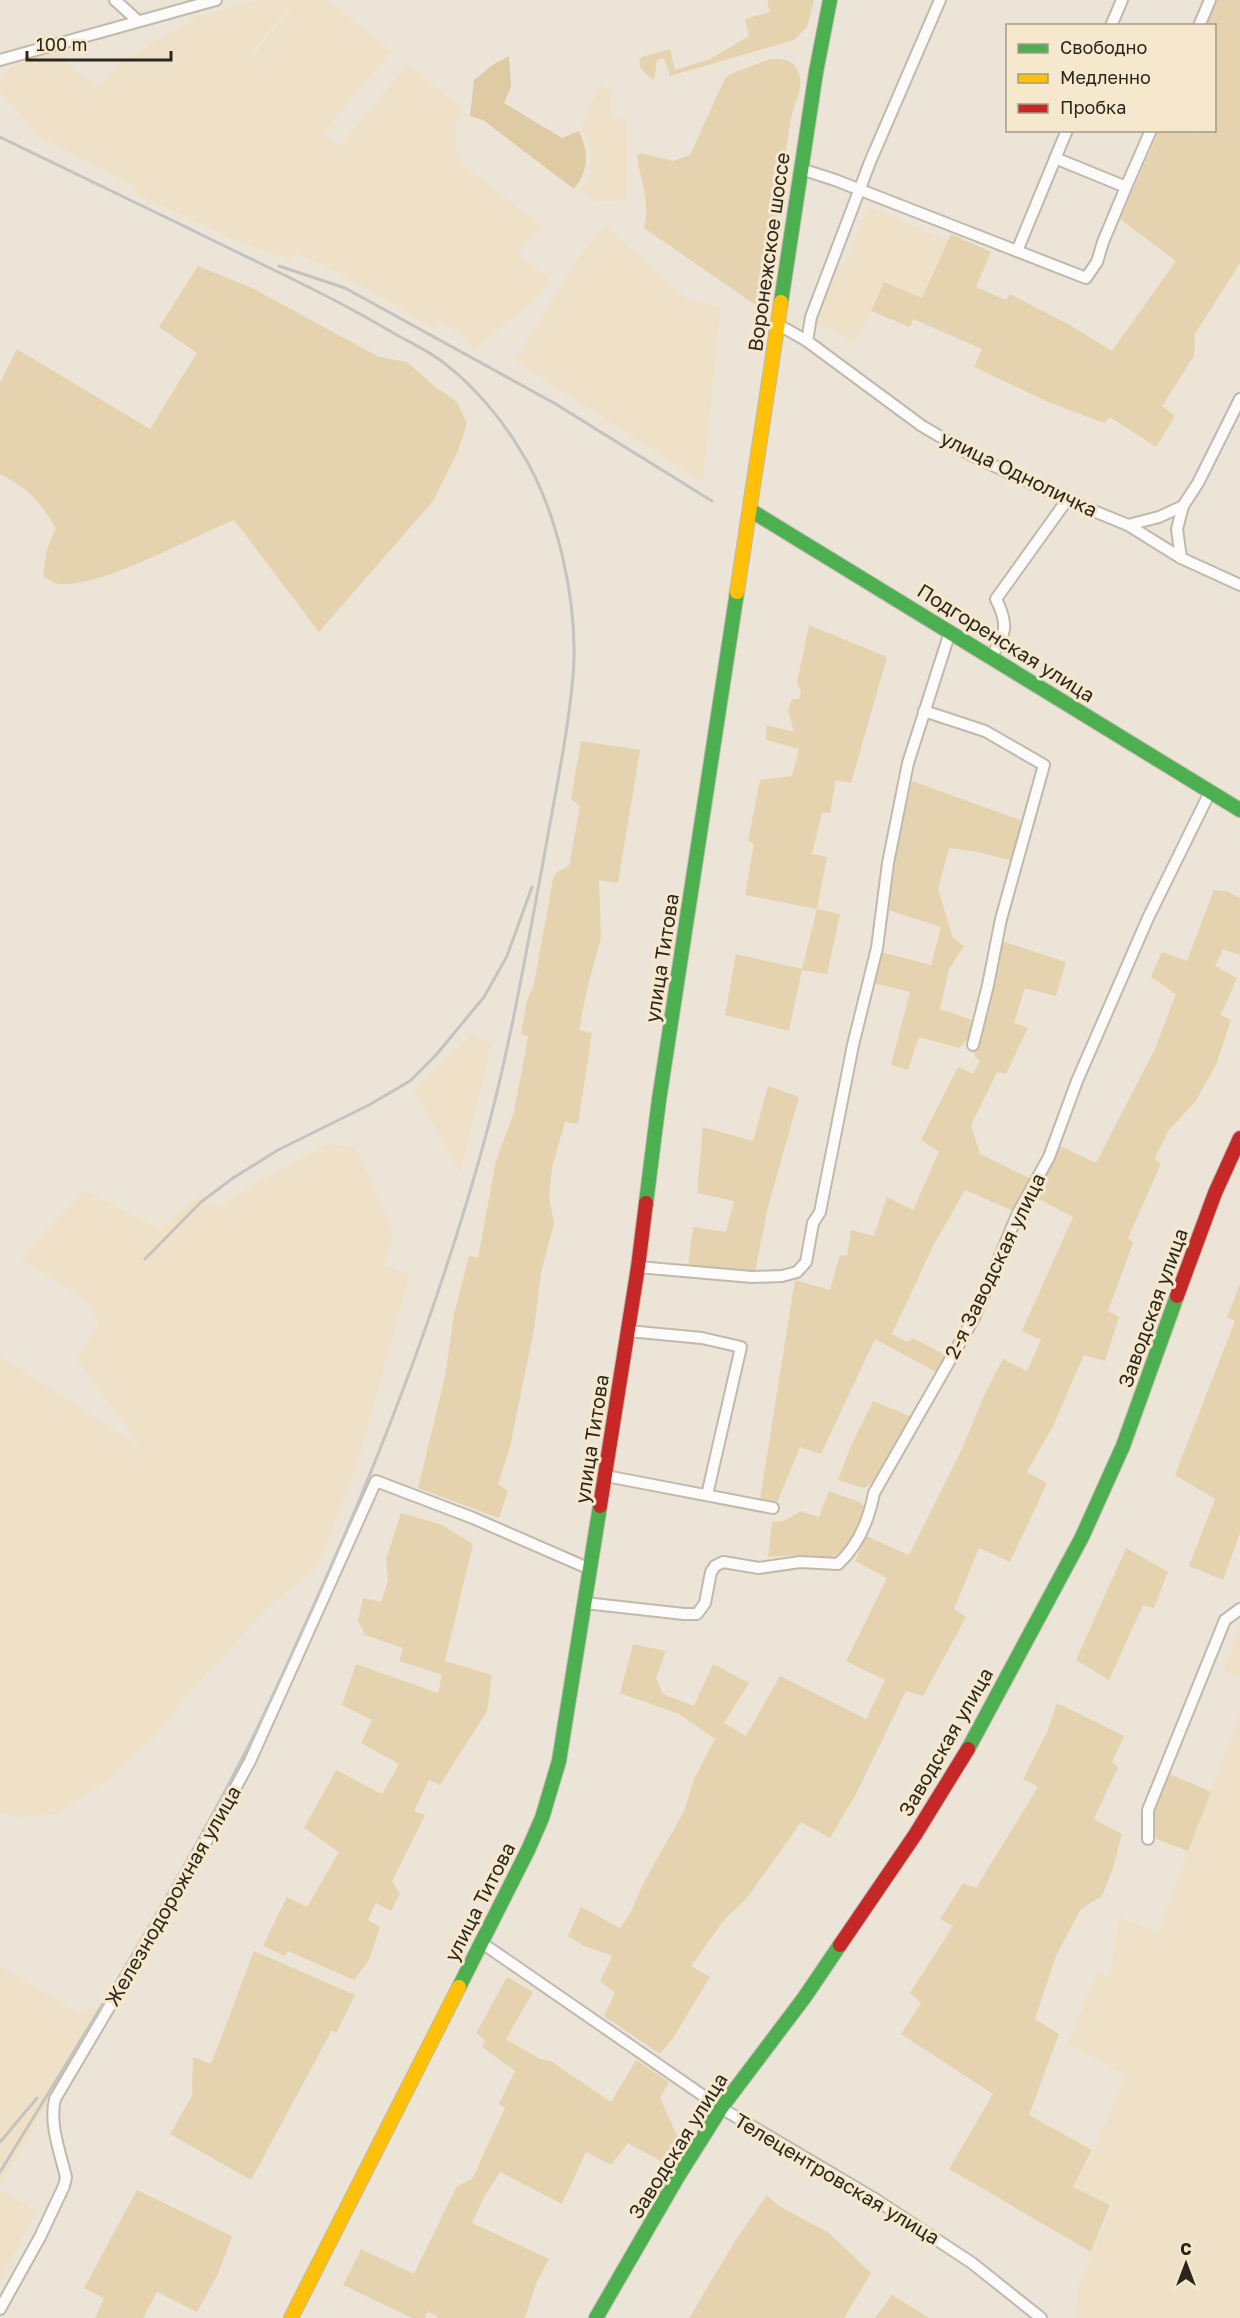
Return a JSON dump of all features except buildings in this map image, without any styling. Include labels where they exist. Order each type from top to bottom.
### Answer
[{"type":"main road","name":"Воронежское шоссе","points":[[750,510],[801,169],[830,0]]},
{"type":"main road","name":"Подгоренская улица","points":[[750,510],[1240,810]]},
{"type":"main road","name":"улица Титова","points":[[291,2318],[382,2134],[528,1851],[542,1818],[556,1772],[573,1686],[606,1476],[638,1267],[659,1100],[750,510]]},
{"type":"main road","name":"Заводская улица","points":[[596,2318],[677,2178],[721,2108],[804,1998],[915,1835],[966,1754],[1082,1537],[1123,1446],[1215,1193],[1240,1138]]},
{"type":"street","points":[[115,0],[138,21]]},
{"type":"street","points":[[0,60],[216,0]]},
{"type":"street","points":[[807,340],[811,316],[870,162],[940,0]]},
{"type":"street","points":[[1112,24],[1122,0]]},
{"type":"street","points":[[1200,24],[1210,0]]},
{"type":"street","points":[[1017,251],[1066,132]]},
{"type":"street","points":[[801,169],[861,190],[1086,278],[1097,262],[1103,242],[1150,132]]},
{"type":"street","points":[[1055,158],[1126,187]]},
{"type":"street","name":"улица Одноличка","points":[[779,325],[807,340],[922,426],[973,456],[1067,500],[1128,525],[1181,558],[1240,585]]},
{"type":"street","points":[[1181,558],[1177,529],[1183,506],[1198,483],[1240,399]]},
{"type":"street","points":[[991,657],[1004,638],[1002,612],[996,599],[1067,500]]},
{"type":"street","points":[[1128,525],[1159,518],[1183,506]]},
{"type":"street","points":[[638,1267],[752,1277],[782,1276],[797,1272],[806,1262],[813,1223],[820,1212],[853,1045],[878,948],[888,863],[909,762],[950,632]]},
{"type":"street","points":[[924,711],[985,731],[1044,765],[1001,918],[973,1045]]},
{"type":"street","name":"2-я Заводская улица","points":[[585,1603],[697,1614],[705,1603],[711,1572],[715,1566],[723,1562],[759,1568],[800,1562],[838,1564],[850,1553],[870,1513],[874,1493],[974,1318],[1018,1213],[1049,1157],[1077,1081],[1148,918],[1209,792]]},
{"type":"street","points":[[628,1331],[702,1338],[741,1347],[707,1495]]},
{"type":"street","points":[[606,1476],[774,1508]]},
{"type":"street","name":"Железнодорожная улица","points":[[0,2309],[40,2237],[64,2186],[66,2177],[54,2123],[55,2099],[196,1860],[250,1761],[376,1481],[473,1518],[590,1569]]},
{"type":"street","points":[[1148,1839],[1148,1810],[1225,1620],[1240,1609]]},
{"type":"street","name":"Телецентровская улица","points":[[482,1943],[721,2108],[875,2199],[972,2263],[1041,2318]]},
{"type":"shaded area","points":[[258,0],[297,0],[250,53],[254,55],[298,0],[327,0],[392,51],[322,135],[340,146],[407,64],[464,110],[456,122],[457,149],[463,165],[541,225],[518,255],[550,279],[536,299],[474,349],[467,338],[437,320],[432,327],[341,274],[296,253],[291,260],[234,240],[135,193],[138,188],[39,136],[0,92],[0,78],[11,67],[51,50],[57,52],[79,74],[100,86],[118,65],[157,40],[189,24],[194,17]]},
{"type":"shaded area","points":[[767,0],[814,0],[807,27],[794,40],[670,76],[664,58],[657,60],[654,80],[640,67],[639,61],[642,57],[670,49],[675,70],[710,59],[749,36],[745,19],[770,12]]},
{"type":"shaded area","points":[[1216,0],[1240,0],[1240,263],[1195,334],[1194,356],[1162,406],[1175,416],[1156,447],[1110,417],[1104,423],[1048,402],[974,367],[982,349],[913,319],[910,327],[871,311],[884,282],[922,298],[951,234],[991,252],[976,287],[1006,300],[1010,294],[1068,324],[1112,351],[1176,261],[1120,219],[1159,132],[1216,132],[1216,24],[1205,24]]},
{"type":"shaded area","points":[[509,56],[511,87],[504,103],[562,138],[579,131],[585,147],[586,161],[583,175],[574,189],[483,120],[470,116],[474,80],[494,64]]},
{"type":"shaded area","points":[[770,59],[784,60],[795,65],[800,85],[787,141],[767,305],[757,306],[644,228],[646,200],[637,156],[641,153],[673,161],[690,155],[725,78]]},
{"type":"shaded area","points":[[600,84],[612,91],[610,118],[627,120],[627,200],[597,202],[580,189],[590,179],[592,148],[581,129]]},
{"type":"shaded area","points":[[868,206],[947,240],[922,299],[884,283],[854,342],[818,323],[815,319],[835,263],[845,264]]},
{"type":"shaded area","points":[[606,226],[686,298],[721,308],[703,483],[515,360],[582,252]]},
{"type":"shaded area","points":[[198,266],[252,288],[379,357],[407,362],[457,402],[467,423],[458,451],[433,501],[319,632],[234,520],[122,570],[77,583],[53,582],[43,576],[47,549],[56,528],[32,496],[0,474],[0,383],[17,349],[150,429],[197,353],[159,327]]},
{"type":"shaded area","points":[[809,625],[887,657],[851,783],[836,780],[830,813],[822,812],[812,854],[827,857],[817,909],[745,895],[754,844],[748,841],[760,780],[792,776],[799,749],[766,740],[767,725],[794,732],[788,710],[792,699],[799,699],[801,691],[797,683]]},
{"type":"shaded area","points":[[581,741],[640,750],[618,883],[599,880],[601,938],[579,1030],[592,1033],[578,1124],[565,1122],[552,1168],[549,1196],[554,1223],[541,1273],[534,1329],[510,1447],[498,1484],[508,1491],[499,1518],[418,1488],[445,1377],[454,1314],[469,1256],[478,1258],[496,1161],[514,1112],[528,1037],[521,1033],[527,1001],[534,984],[553,879],[557,872],[569,866],[580,806],[571,799]]},
{"type":"shaded area","points":[[912,781],[1023,821],[1013,861],[978,852],[949,848],[938,889],[953,938],[964,946],[949,969],[940,1009],[972,1020],[970,1037],[959,1048],[919,1037],[908,1070],[891,1065],[910,992],[873,983],[880,952],[931,965],[941,927],[888,910],[891,876]]},
{"type":"shaded area","points":[[1214,890],[1226,891],[1240,898],[1240,955],[1223,949],[1215,966],[1237,978],[1221,1015],[1231,1020],[1216,1065],[1195,1102],[1168,1131],[1155,1158],[1161,1164],[1128,1238],[1133,1243],[1108,1311],[1119,1317],[1105,1361],[1084,1355],[1053,1426],[1027,1472],[1047,1483],[1010,1562],[979,1548],[954,1609],[966,1617],[923,1696],[906,1691],[856,1794],[830,1838],[801,1822],[747,1898],[723,1921],[691,1966],[710,1977],[673,2038],[660,2054],[604,2016],[615,1993],[600,1981],[612,1957],[584,1946],[568,1936],[581,1907],[620,1928],[630,1914],[644,1882],[684,1811],[694,1779],[715,1739],[679,1714],[620,1693],[633,1644],[666,1651],[656,1678],[663,1694],[694,1706],[713,1664],[749,1683],[724,1723],[746,1736],[780,1676],[866,1719],[885,1680],[846,1661],[887,1578],[855,1561],[866,1536],[909,1555],[960,1453],[984,1396],[1003,1359],[1027,1371],[1041,1340],[1022,1331],[1073,1217],[1035,1197],[1060,1146],[1096,1163],[1155,1049],[1176,994],[1151,977],[1162,952],[1187,961]]},
{"type":"shaded area","points":[[817,909],[840,914],[827,974],[802,970],[789,1031],[725,1015],[736,954],[802,969]]},
{"type":"shaded area","points":[[1002,941],[1066,962],[1056,996],[1025,988],[1014,1023],[1028,1028],[1006,1074],[997,1072],[971,1125],[980,1154],[1031,1179],[1015,1212],[965,1190],[932,1248],[892,1334],[907,1342],[913,1338],[945,1355],[936,1372],[875,1339],[821,1454],[800,1447],[777,1503],[760,1499],[795,1280],[830,1290],[840,1255],[847,1256],[851,1230],[874,1236],[887,1197],[913,1210],[939,1152],[921,1140],[958,1067],[973,1074],[980,1061],[974,1056]]},
{"type":"shaded area","points":[[471,1035],[492,1044],[460,1173],[414,1089]]},
{"type":"shaded area","points":[[768,1086],[799,1097],[768,1207],[755,1271],[688,1266],[693,1227],[726,1232],[734,1201],[697,1193],[703,1127],[753,1141]]},
{"type":"shaded area","points":[[327,1144],[356,1147],[394,1234],[384,1265],[410,1275],[359,1459],[317,1568],[271,1605],[185,1697],[156,1736],[110,1778],[57,1814],[16,1817],[0,1812],[0,1356],[141,1447],[80,1364],[75,1361],[99,1323],[89,1302],[20,1258],[85,1190],[159,1229],[202,1193],[209,1204],[223,1207],[231,1198]]},
{"type":"shaded area","points":[[1240,1284],[1240,1533],[1223,1580],[1189,1566],[1215,1499],[1175,1475],[1235,1321],[1227,1317]]},
{"type":"shaded area","points":[[873,1401],[912,1417],[872,1482],[864,1488],[838,1480],[852,1443]]},
{"type":"shaded area","points":[[829,1491],[860,1502],[865,1507],[864,1515],[846,1548],[840,1554],[831,1557],[797,1555],[768,1557],[772,1522],[784,1521],[801,1511],[819,1517]]},
{"type":"shaded area","points":[[401,1513],[440,1524],[473,1544],[445,1661],[492,1675],[487,1711],[440,1785],[429,1780],[414,1811],[425,1815],[392,1881],[400,1894],[391,1911],[376,1903],[368,1920],[380,1927],[369,1960],[354,1980],[288,1951],[285,1956],[263,1946],[287,1897],[307,1907],[339,1852],[304,1828],[336,1770],[382,1794],[399,1764],[361,1743],[372,1720],[342,1705],[356,1664],[438,1693],[442,1675],[399,1661],[403,1648],[365,1635],[358,1620],[363,1598],[381,1602],[388,1581],[386,1560]]},
{"type":"shaded area","points":[[1126,1548],[1168,1572],[1154,1608],[1143,1605],[1109,1680],[1076,1660]]},
{"type":"shaded area","points":[[1240,1622],[1240,1677],[1224,1671]]},
{"type":"shaded area","points":[[1057,1703],[1124,1736],[1112,1762],[1118,1767],[1094,1819],[1122,1834],[1113,1868],[1102,1896],[1081,1909],[1056,1956],[1035,2019],[1059,2034],[1029,2115],[1092,2150],[1073,2187],[1110,2205],[1091,2252],[949,2169],[993,2094],[901,2034],[921,2003],[910,1993],[953,1926],[940,1919],[963,1883],[976,1888],[1038,1787],[1023,1779],[1047,1732]]},
{"type":"shaded area","points":[[1240,1713],[1240,2318],[1076,2318],[1077,2290],[1113,2205],[1073,2187],[1093,2153],[1124,2079],[1124,2074],[1068,2044],[1098,1971],[1110,1977],[1119,1917],[1158,1933]]},
{"type":"shaded area","points":[[1170,1774],[1211,1792],[1188,1851],[1156,1839],[1153,1812]]},
{"type":"shaded area","points":[[254,1951],[355,1995],[336,2033],[332,2030],[251,2180],[170,2134],[192,2096],[193,2057],[211,2064]]},
{"type":"shaded area","points":[[0,1966],[79,2014],[98,2007],[103,2010],[0,2184]]},
{"type":"shaded area","points":[[507,1977],[533,1992],[506,2039],[538,2058],[552,2062],[611,2102],[636,2060],[669,2082],[660,2098],[682,2147],[671,2167],[628,2143],[611,2165],[586,2152],[562,2204],[500,2172],[483,2199],[472,2223],[549,2259],[537,2281],[526,2315],[524,2318],[439,2318],[428,2311],[425,2318],[412,2318],[343,2285],[361,2249],[414,2274],[457,2186],[472,2179],[505,2108],[499,2104],[515,2071],[482,2047],[485,2040],[476,2033]]},
{"type":"shaded area","points":[[0,2190],[37,2211],[0,2280]]},
{"type":"shaded area","points":[[137,2190],[232,2236],[218,2274],[197,2312],[157,2292],[143,2318],[95,2318],[104,2298],[84,2288]]},
{"type":"shaded area","points":[[767,2195],[779,2206],[829,2233],[871,2273],[844,2318],[689,2318],[737,2238]]},
{"type":"shaded area","points":[[892,2295],[929,2318],[875,2318]]},
{"type":"railway","points":[[0,137],[190,229]]},
{"type":"railway","points":[[0,2172],[159,1910],[219,1803],[273,1695],[314,1605],[389,1428],[453,1247],[497,1092],[542,868],[573,677],[573,619],[563,558],[555,528],[533,472],[512,436],[495,413],[455,372],[426,351],[316,291],[182,225]]},
{"type":"railway","points":[[279,266],[345,288],[554,403],[712,501]]},
{"type":"railway","points":[[145,1259],[201,1202],[233,1178],[278,1150],[369,1105],[410,1081],[436,1055],[484,997],[507,956],[532,887]]},
{"type":"railway","points":[[0,2142],[37,2098]]},
{"type":"traffic: fast","points":[[781,302],[816,72],[830,0]]},
{"type":"traffic: fast","points":[[750,510],[1240,810]]},
{"type":"traffic: fast","points":[[646,1203],[659,1100],[737,592]]},
{"type":"traffic: fast","points":[[968,1749],[1082,1537],[1123,1446],[1177,1296]]},
{"type":"traffic: fast","points":[[459,1987],[528,1850],[542,1818],[559,1761],[600,1506]]},
{"type":"traffic: fast","points":[[596,2318],[677,2178],[721,2108],[804,1998],[840,1945]]},
{"type":"traffic: slow","points":[[737,592],[781,302]]},
{"type":"traffic: slow","points":[[291,2318],[459,1987]]},
{"type":"traffic: jam","points":[[1177,1296],[1215,1193],[1240,1138]]},
{"type":"traffic: jam","points":[[600,1506],[646,1203]]},
{"type":"traffic: jam","points":[[840,1945],[915,1835],[968,1749]]}]
